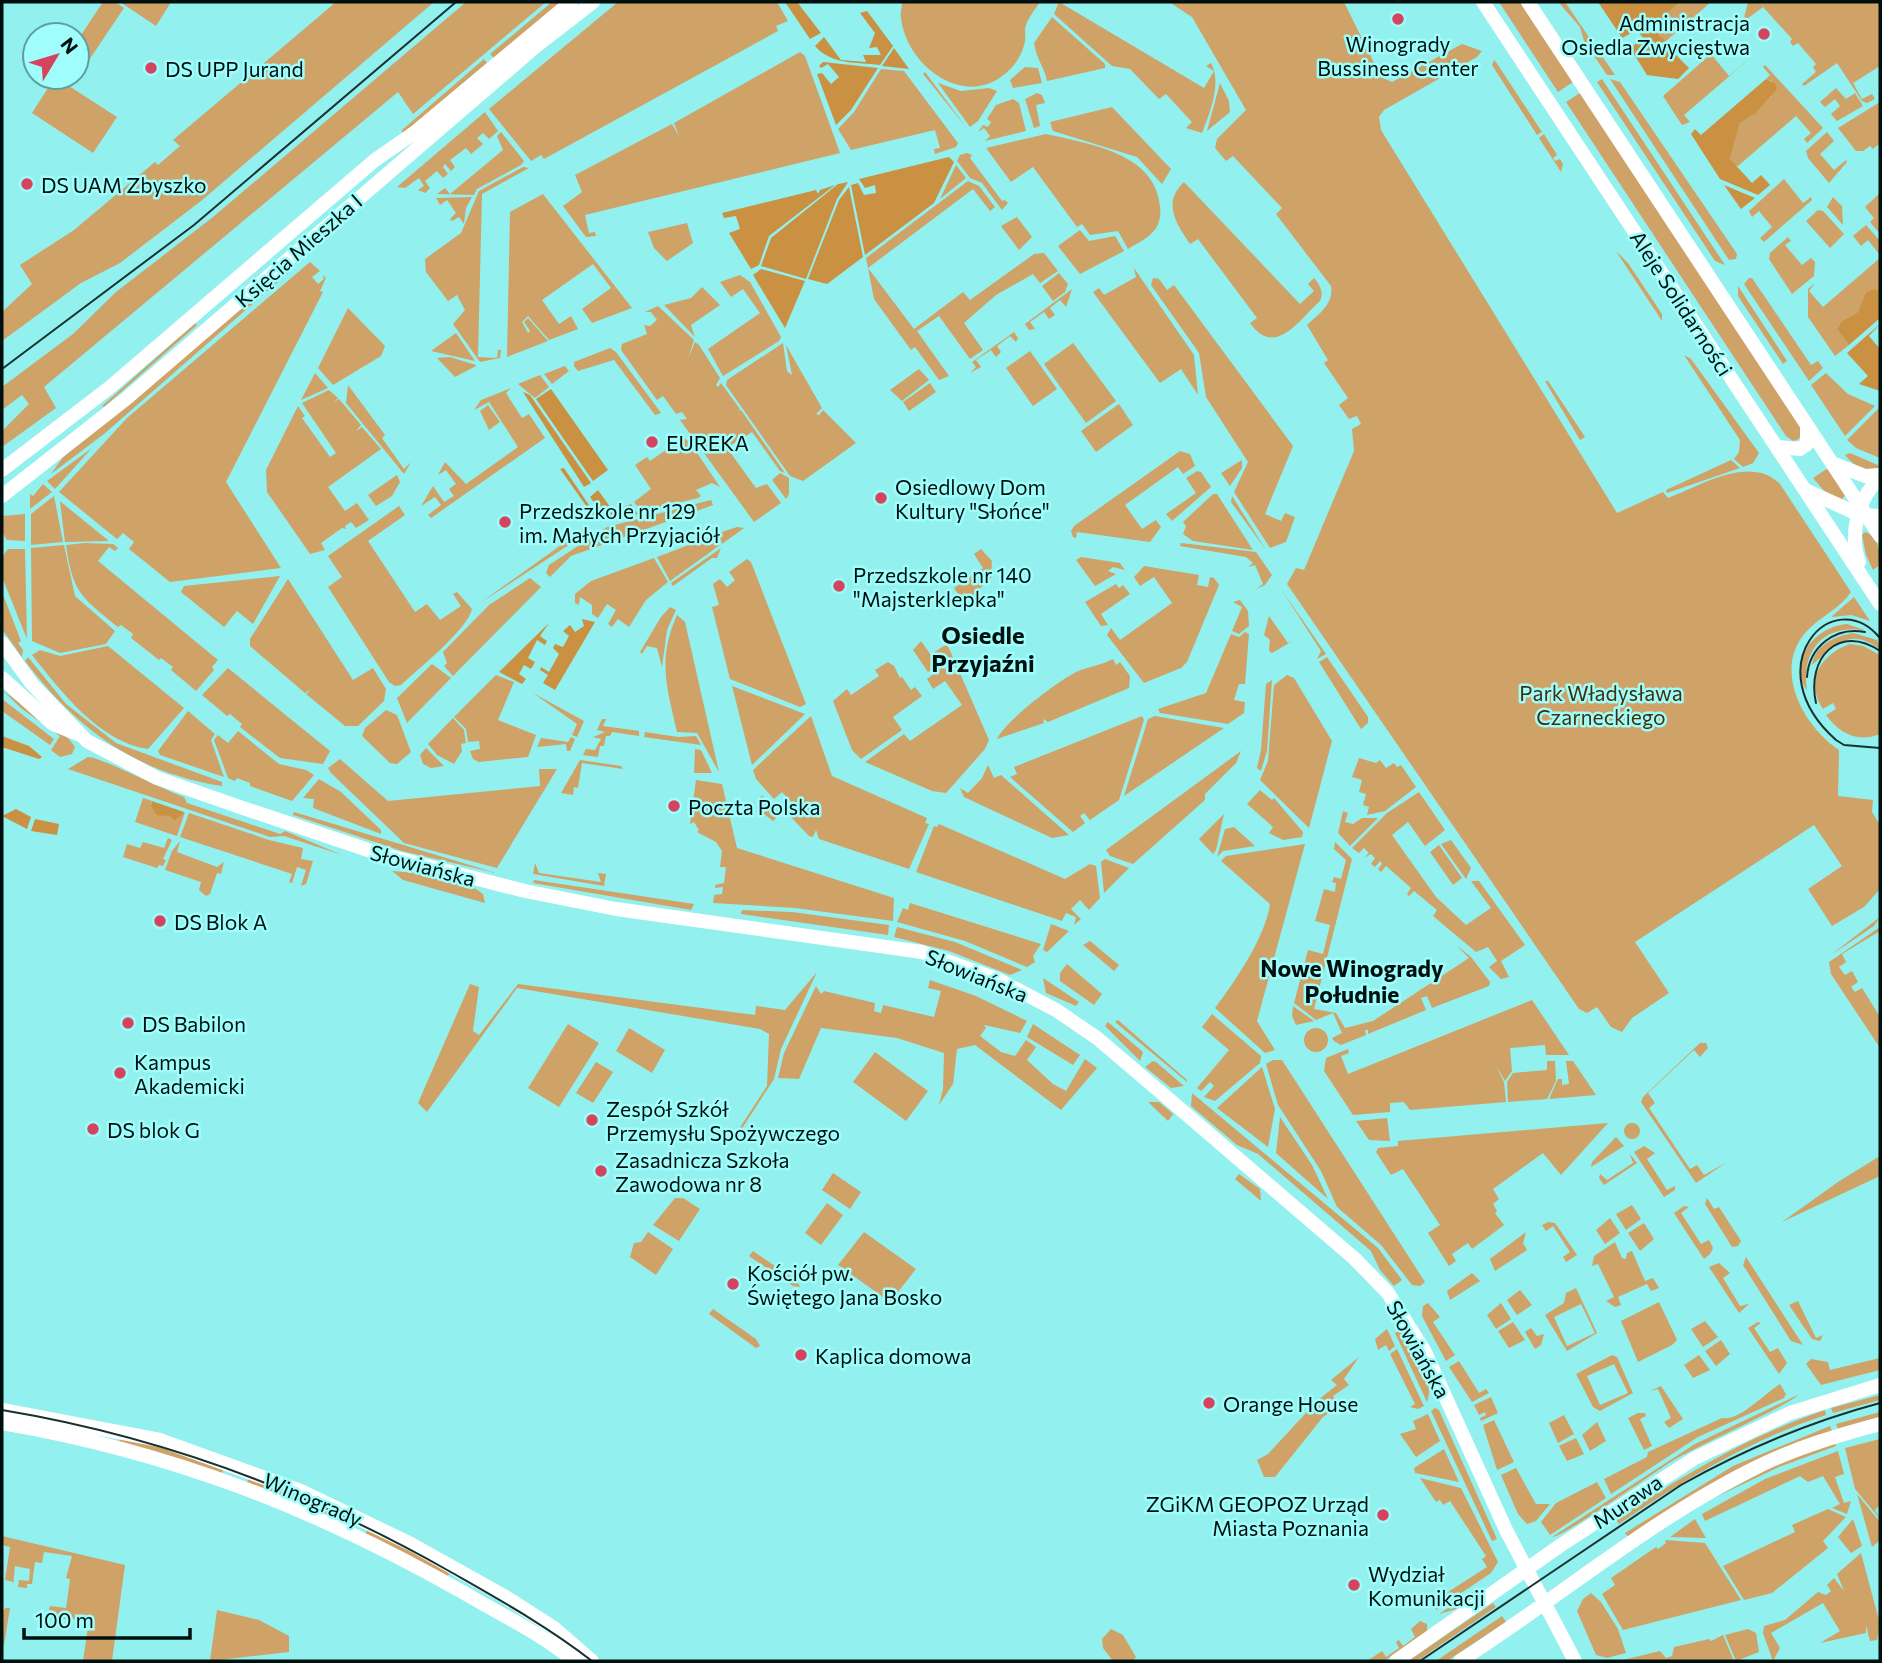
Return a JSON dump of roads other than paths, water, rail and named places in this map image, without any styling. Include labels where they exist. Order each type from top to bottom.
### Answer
[{"type":"street","name":"Księcia Mieszka I","points":[[2,470],[117,382],[294,230],[571,2]]},
{"type":"street","name":"Księcia Mieszka I","points":[[2,496],[117,405],[535,47],[593,2]]},
{"type":"street","name":"Aleje Solidarności","points":[[1483,2],[1880,604]]},
{"type":"street","name":"Aleje Solidarności","points":[[1528,2],[1880,536]]},
{"type":"street","points":[[294,230],[307,242]]},
{"type":"street","points":[[1777,447],[1790,451],[1808,444],[1807,424]]},
{"type":"street","points":[[1832,463],[1865,476],[1880,477]]},
{"type":"street","points":[[1865,580],[1854,542],[1867,514],[1866,494],[1880,477]]},
{"type":"street","points":[[1806,491],[1867,514]]},
{"type":"street","name":"Słowiańska","points":[[2,643],[32,684],[70,721],[78,734]]},
{"type":"street","name":"Słowiańska","points":[[2,678],[54,724],[78,734],[118,759],[157,778],[377,853],[503,887],[616,909],[922,952],[997,979],[1056,1010],[1097,1038],[1142,1076],[1355,1259],[1388,1293],[1425,1352],[1526,1571],[1575,1661]]},
{"type":"street","name":"Murawa","points":[[1396,1661],[1659,1480],[1724,1442],[1809,1405],[1880,1385]]},
{"type":"street","name":"Winogrady","points":[[2,1410],[151,1438],[301,1491],[399,1538],[504,1596],[554,1628],[592,1661]]},
{"type":"street","name":"Winogrady","points":[[2,1423],[156,1458],[295,1506],[380,1546],[514,1619],[574,1661]]},
{"type":"street","name":"Murawa","points":[[1460,1661],[1655,1527],[1738,1477],[1808,1445],[1880,1424]]},
{"type":"tram line","points":[[2,369],[194,225],[456,2]]},
{"type":"tram line","points":[[1880,638],[1861,623],[1842,620],[1824,626],[1810,640],[1801,661],[1802,685],[1812,712],[1836,740],[1844,745],[1880,748]]},
{"type":"tram line","points":[[1807,677],[1813,656],[1826,641],[1844,632],[1865,632]]},
{"type":"tram line","points":[[1816,703],[1816,672],[1821,659],[1829,650],[1839,643],[1851,641],[1865,643],[1880,651]]},
{"type":"tram line","points":[[1420,1661],[1681,1485],[1778,1438],[1880,1403]]},
{"type":"tram line","points":[[2,1410],[119,1435],[176,1452],[288,1492],[396,1542],[449,1571],[540,1625],[592,1661]]},
{"type":"place","name":"Winogrady Bussiness Center","points":[[1398,19]]},
{"type":"place","name":"Administracja Osiedla Zwycięstwa","points":[[1764,34]]},
{"type":"place","name":"DS UPP Jurand","points":[[151,68]]},
{"type":"place","name":"DS UAM Zbyszko","points":[[27,184]]},
{"type":"place","name":"EUREKA","points":[[652,442]]},
{"type":"place","name":"Osiedlowy Dom Kultury \"Słońce\"","points":[[881,498]]},
{"type":"place","name":"Przedszkole nr 129 im. Małych Przyjaciół","points":[[505,522]]},
{"type":"place","name":"Przedszkole nr 140 \"Majsterklepka\"","points":[[839,586]]},
{"type":"place","name":"Poczta Polska","points":[[674,806]]},
{"type":"place","name":"DS Blok A","points":[[160,921]]},
{"type":"place","name":"DS Babilon","points":[[128,1023]]},
{"type":"place","name":"Kampus Akademicki","points":[[120,1073]]},
{"type":"place","name":"Zespół Szkół Przemysłu Spożywczego","points":[[592,1120]]},
{"type":"place","name":"DS blok G","points":[[93,1129]]},
{"type":"place","name":"Zasadnicza Szkoła Zawodowa nr 8","points":[[601,1171]]},
{"type":"place","name":"Kościół pw. Świętego Jana Bosko","points":[[733,1284]]},
{"type":"place","name":"Kaplica domowa","points":[[801,1355]]},
{"type":"place","name":"Orange House","points":[[1209,1403]]},
{"type":"place","name":"ZGiKM GEOPOZ Urząd Miasta Poznania","points":[[1383,1515]]},
{"type":"place","name":"Wydział Komunikacji","points":[[1354,1585]]},
{"type":"district","name":"Osiedle Przyjaźni","points":[[983,648]]},
{"type":"district","name":"Nowe Winogrady Południe","points":[[1352,981]]},
{"type":"park label","name":"Park Władysława Czarneckiego","points":[[1601,704]]}]
